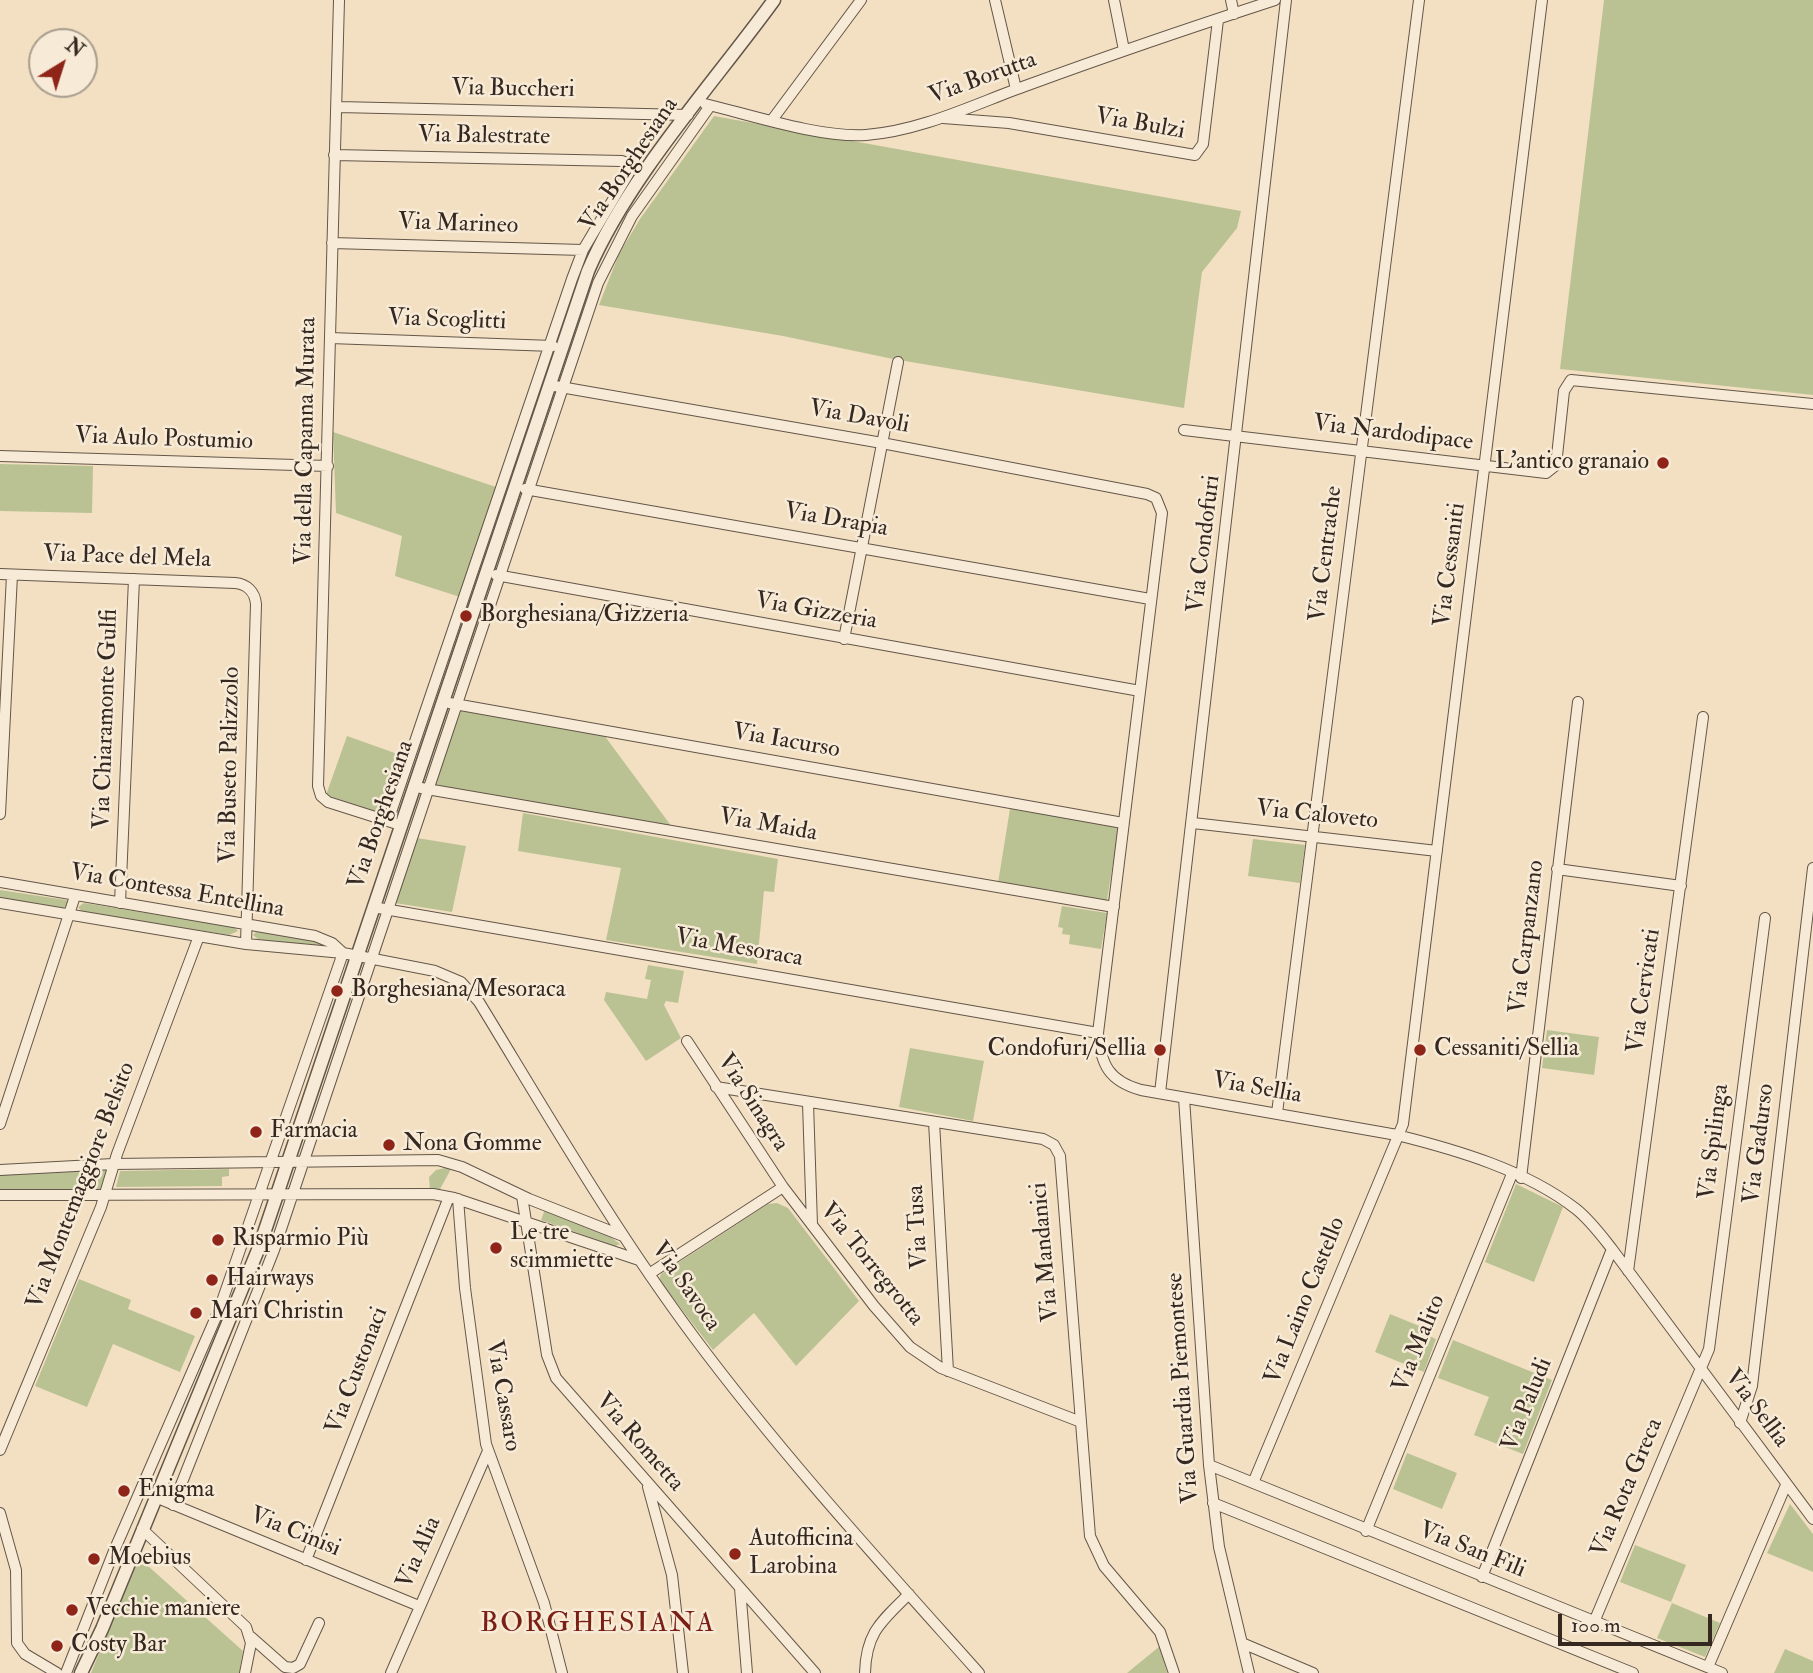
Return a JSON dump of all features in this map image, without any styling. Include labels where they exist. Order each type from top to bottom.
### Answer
[{"type":"street","name":"Via della Capanna Murata","points":[[339,0],[318,789],[328,802],[395,823]]},
{"type":"street","name":"Via Borghesiana","points":[[173,1505],[259,1291],[293,1193],[529,490],[556,386],[562,347],[592,281],[704,104],[774,0]]},
{"type":"street","points":[[772,120],[860,0]]},
{"type":"street","points":[[995,0],[1016,89]]},
{"type":"street","points":[[1114,0],[1124,50]]},
{"type":"street","points":[[1231,0],[1234,14]]},
{"type":"street","name":"Via Borutta","points":[[704,104],[772,120],[864,135],[892,131],[939,118],[1124,50],[1275,0]]},
{"type":"street","name":"Via Condofuri","points":[[1160,1093],[1239,436],[1286,0]]},
{"type":"street","name":"Via Centrache","points":[[1277,1113],[1419,0]]},
{"type":"street","name":"Via Cessaniti","points":[[1397,1135],[1403,1124],[1542,0]]},
{"type":"street","name":"Via Bulzi","points":[[939,118],[1009,123],[1195,155],[1203,144],[1218,20]]},
{"type":"street","name":"Via Borghesiana","points":[[395,823],[414,787],[514,488],[556,386],[608,230],[688,115],[704,104]]},
{"type":"street","name":"Via Buccheri","points":[[338,107],[688,115]]},
{"type":"street","name":"Via Balestrate","points":[[334,155],[622,160],[632,164]]},
{"type":"street","name":"Via Borghesiana","points":[[81,1673],[246,1283],[357,957],[395,823],[549,346],[583,250],[632,172],[632,164]]},
{"type":"street","name":"Via Marineo","points":[[332,243],[583,250]]},
{"type":"street","name":"Via Scoglitti","points":[[330,338],[562,347]]},
{"type":"street","points":[[844,639],[898,362]]},
{"type":"street","name":"Via Nardodipace","points":[[1184,430],[1543,473],[1552,471],[1557,460],[1564,391],[1568,382],[1575,379],[1813,404]]},
{"type":"street","name":"Via Davoli","points":[[556,386],[882,443],[1147,494],[1159,501]]},
{"type":"street","name":"Via Aulo Postumio","points":[[0,456],[328,466]]},
{"type":"street","name":"Via Drapia","points":[[514,488],[1150,599]]},
{"type":"street","name":"Via Sellia","points":[[1159,501],[1162,513],[1098,1033],[1100,1055],[1110,1074],[1127,1086],[1397,1135],[1449,1149],[1517,1176],[1576,1209],[1612,1249],[1813,1519]]},
{"type":"street","name":"Via Gizzeria","points":[[485,573],[1140,691]]},
{"type":"street","name":"Via Pace del Mela","points":[[0,575],[235,583],[250,589]]},
{"type":"street","points":[[0,814],[12,575]]},
{"type":"street","name":"Via Chiaramonte Gulfi","points":[[120,903],[134,579]]},
{"type":"street","name":"Via Buseto Palizzolo","points":[[246,944],[256,604],[250,589]]},
{"type":"street","name":"Via Iacurso","points":[[442,702],[1123,823]]},
{"type":"street","name":"Via Carpanzano","points":[[1517,1176],[1578,702]]},
{"type":"street","name":"Via Cervicati","points":[[1628,1271],[1703,717]]},
{"type":"street","name":"Via Maida","points":[[414,787],[1114,907]]},
{"type":"street","name":"Via Caloveto","points":[[1193,823],[1437,851]]},
{"type":"street","name":"Via Gadurso","points":[[1740,1423],[1753,1381],[1813,868]]},
{"type":"street","points":[[1557,869],[1681,886]]},
{"type":"street","name":"Via Contessa Entellina","points":[[0,882],[319,937],[343,953]]},
{"type":"street","points":[[0,1124],[75,896]]},
{"type":"street","name":"Via Contessa Entellina","points":[[0,903],[246,944],[343,953],[357,957]]},
{"type":"street","name":"Via Mesoraca","points":[[373,907],[1098,1033]]},
{"type":"street","name":"Via Spilinga","points":[[1700,1369],[1711,1339],[1765,918]]},
{"type":"street","name":"Via Montemaggiore Belsito","points":[[0,1450],[105,1196],[113,1164],[199,936]]},
{"type":"street","points":[[66,1673],[84,1633],[114,1551],[219,1310],[343,953]]},
{"type":"street","name":"Via Savoca","points":[[357,957],[441,972],[470,990],[649,1274],[766,1430],[979,1673]]},
{"type":"street","name":"Via Sinagra","points":[[687,1041],[783,1187]]},
{"type":"street","name":"Via Mandanici","points":[[716,1087],[1043,1139],[1058,1150],[1088,1526],[1094,1548],[1108,1572],[1160,1632],[1174,1673]]},
{"type":"street","name":"Via Guardia Piemontese","points":[[1184,1098],[1213,1503],[1219,1547],[1249,1673]]},
{"type":"street","points":[[808,1103],[812,1226]]},
{"type":"street","name":"Via Tusa","points":[[934,1122],[948,1371]]},
{"type":"street","name":"Via Laino Castello","points":[[1253,1483],[1397,1135]]},
{"type":"street","points":[[0,1170],[287,1160],[443,1161],[624,1236]]},
{"type":"street","name":"Via Malito","points":[[1366,1531],[1517,1176]]},
{"type":"street","points":[[649,1274],[783,1187]]},
{"type":"street","name":"Via Torregrotta","points":[[783,1187],[904,1341],[925,1359],[948,1371],[1081,1422]]},
{"type":"street","points":[[0,1195],[400,1192],[454,1198],[639,1260]]},
{"type":"street","name":"Via Rometta","points":[[522,1196],[551,1368],[567,1392],[815,1673]]},
{"type":"street","name":"Via Cassaro","points":[[454,1198],[477,1392],[488,1451],[544,1603],[562,1673]]},
{"type":"street","name":"Via Custonaci","points":[[306,1560],[454,1198]]},
{"type":"street","name":"Via Paludi","points":[[1482,1577],[1612,1249]]},
{"type":"street","name":"Via Rota Greca","points":[[1594,1622],[1700,1369]]},
{"type":"street","name":"Via Alia","points":[[391,1673],[488,1451]]},
{"type":"street","name":"Via San Fili","points":[[1209,1465],[1366,1531],[1722,1673]]},
{"type":"street","points":[[647,1483],[672,1575],[683,1673]]},
{"type":"street","points":[[1708,1667],[1786,1485]]},
{"type":"street","name":"Via Cinisi","points":[[155,1497],[419,1606]]},
{"type":"street","points":[[1213,1503],[1633,1673]]},
{"type":"street","points":[[0,1513],[16,1570],[17,1643],[25,1654],[57,1673]]},
{"type":"street","points":[[142,1529],[241,1620],[251,1637],[285,1667],[293,1668],[301,1662],[319,1623]]},
{"type":"street","points":[[740,1588],[747,1673]]},
{"type":"street","points":[[865,1673],[866,1651],[873,1632],[909,1594]]},
{"type":"street","points":[[84,1633],[98,1638]]},
{"type":"street","points":[[245,1673],[251,1637]]},
{"type":"street","points":[[1242,1643],[1314,1673]]},
{"type":"green space","points":[[1604,0],[1813,0],[1813,395],[1560,369]]},
{"type":"green space","points":[[714,116],[1241,211],[1237,228],[1202,272],[1184,408],[893,359],[783,336],[599,305],[619,254],[640,219]]},
{"type":"green space","points":[[333,432],[496,487],[460,597],[395,576],[402,536],[336,513]]},
{"type":"green space","points":[[0,464],[93,466],[92,513],[0,511]]},
{"type":"green space","points":[[461,711],[604,735],[672,827],[433,787]]},
{"type":"green space","points":[[347,736],[406,757],[386,815],[326,795]]},
{"type":"green space","points":[[1010,809],[1119,826],[1107,900],[998,883]]},
{"type":"green space","points":[[523,813],[778,859],[774,892],[764,891],[757,964],[606,940],[621,868],[518,851]]},
{"type":"green space","points":[[417,838],[466,846],[452,912],[395,903]]},
{"type":"green space","points":[[1253,839],[1305,845],[1300,883],[1248,876]]},
{"type":"green space","points":[[0,890],[69,902],[64,908],[0,898]]},
{"type":"green space","points":[[84,903],[234,927],[238,931],[229,935],[82,912],[78,907]]},
{"type":"green space","points":[[1062,906],[1107,913],[1101,949],[1069,944],[1070,935],[1062,934],[1063,928],[1058,927]]},
{"type":"green space","points":[[257,931],[325,942],[330,947],[325,950],[258,939],[253,935]]},
{"type":"green space","points":[[648,965],[684,971],[678,1003],[666,1001],[664,1005],[681,1038],[646,1061],[604,1000],[606,992],[647,999],[651,980],[645,979]]},
{"type":"green space","points":[[1547,1030],[1599,1037],[1594,1075],[1542,1068]]},
{"type":"green space","points":[[910,1048],[984,1061],[973,1121],[899,1107]]},
{"type":"green space","points":[[109,1169],[104,1189],[0,1190],[0,1172]]},
{"type":"green space","points":[[229,1169],[229,1176],[222,1177],[222,1186],[116,1187],[120,1171]]},
{"type":"green space","points":[[451,1169],[439,1191],[430,1191],[429,1177],[436,1170]]},
{"type":"green space","points":[[1516,1184],[1563,1207],[1534,1282],[1485,1262]]},
{"type":"green space","points":[[777,1203],[788,1208],[859,1301],[796,1366],[754,1313],[713,1350],[659,1280],[661,1274],[768,1204]]},
{"type":"green space","points":[[545,1209],[608,1235],[620,1244],[615,1246],[541,1220]]},
{"type":"green space","points":[[79,1279],[131,1300],[128,1309],[195,1336],[180,1372],[113,1344],[87,1407],[35,1386]]},
{"type":"green space","points":[[1390,1314],[1429,1330],[1427,1335],[1436,1339],[1424,1372],[1375,1352]]},
{"type":"green space","points":[[1453,1340],[1552,1380],[1523,1454],[1474,1435],[1489,1397],[1438,1378]]},
{"type":"green space","points":[[1407,1453],[1457,1473],[1442,1509],[1393,1489]]},
{"type":"green space","points":[[1790,1504],[1813,1534],[1813,1572],[1767,1553]]},
{"type":"green space","points":[[1635,1545],[1686,1565],[1671,1602],[1620,1582]]},
{"type":"green space","points":[[138,1557],[243,1651],[239,1673],[91,1673]]},
{"type":"green space","points":[[1672,1603],[1720,1623],[1705,1657],[1657,1638]]},
{"type":"green space","points":[[1160,1646],[1167,1673],[1127,1673]]},
{"type":"green space","points":[[1785,1649],[1813,1661],[1813,1673],[1774,1673]]},
{"type":"place","name":"L'antico granaio","points":[[1663,463]]},
{"type":"place","name":"Borghesiana/Gizzeria","points":[[466,616]]},
{"type":"place","name":"Borghesiana/Mesoraca","points":[[337,991]]},
{"type":"place","name":"Condofuri/Sellia","points":[[1160,1050]]},
{"type":"place","name":"Cessaniti/Sellia","points":[[1420,1050]]},
{"type":"place","name":"Farmacia","points":[[256,1132]]},
{"type":"place","name":"Nona Gomme","points":[[389,1145]]},
{"type":"place","name":"Risparmio Più","points":[[218,1240]]},
{"type":"place","name":"Le tre scimmiette","points":[[496,1248]]},
{"type":"place","name":"Hairways","points":[[212,1280]]},
{"type":"place","name":"Marì Christin","points":[[196,1313]]},
{"type":"place","name":"Enigma","points":[[124,1491]]},
{"type":"place","name":"Autofficina Larobina","points":[[735,1554]]},
{"type":"place","name":"Moebius","points":[[94,1559]]},
{"type":"place","name":"Vecchie maniere","points":[[72,1610]]},
{"type":"place","name":"Costy Bar","points":[[57,1646]]},
{"type":"district","name":"BORGHESIANA","points":[[598,1625]]}]
